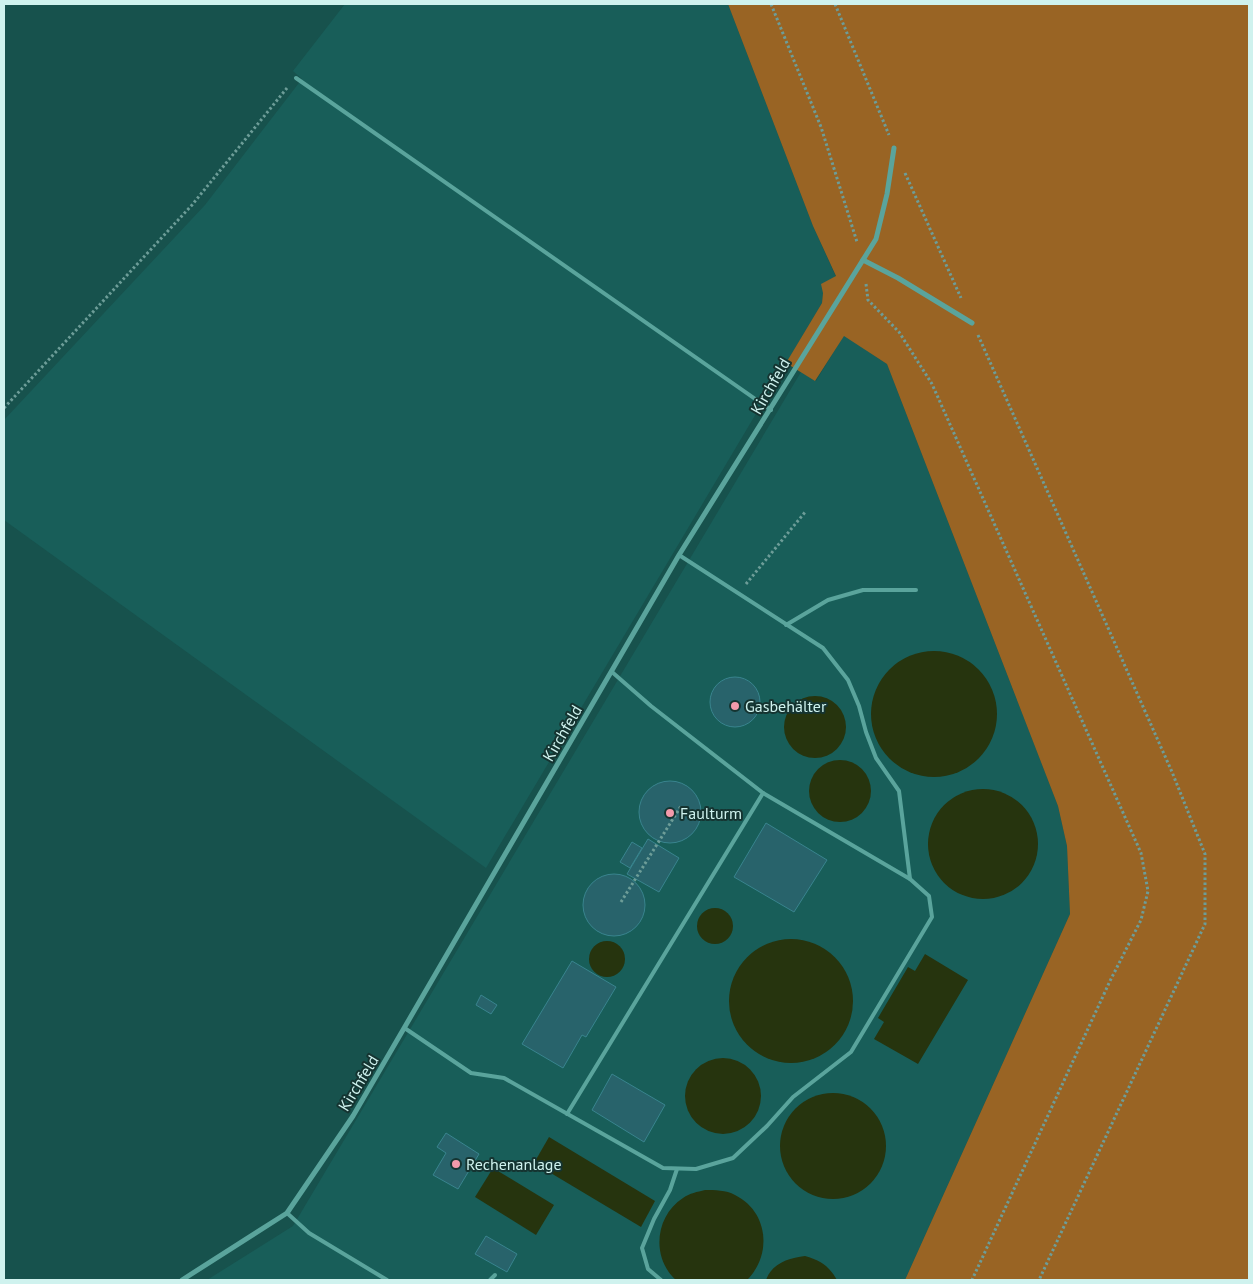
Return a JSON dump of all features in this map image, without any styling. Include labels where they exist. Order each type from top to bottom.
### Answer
[{"type":"street","name":"Kirchfeld","points":[[182,1280],[287,1213],[354,1116],[680,556],[771,410],[804,352],[876,239],[887,194],[894,148]]},
{"type":"street","points":[[863,260],[898,278],[972,323]]},
{"type":"lane","points":[[296,78],[771,410]]},
{"type":"lane","points":[[680,556],[823,648],[848,680],[859,706],[876,758],[899,791],[910,879]]},
{"type":"lane","points":[[786,625],[828,600],[863,590],[916,590]]},
{"type":"lane","points":[[406,1029],[471,1073],[504,1078],[663,1168],[696,1170],[733,1158],[794,1097],[852,1052],[932,917],[929,896],[910,879],[763,793],[651,706],[612,672]]},
{"type":"lane","points":[[567,1114],[763,793]]},
{"type":"lane","points":[[662,1280],[648,1269],[642,1248],[654,1219],[670,1190],[677,1169]]},
{"type":"lane","points":[[287,1213],[309,1233],[387,1280]]},
{"type":"lane","points":[[490,1280],[495,1275]]},
{"type":"path","points":[[771,4],[822,127],[863,260],[868,300],[899,332],[932,384],[1141,852],[1148,891],[1141,920],[1105,990],[972,1280]]},
{"type":"path","points":[[834,4],[894,148],[1172,772],[1205,854],[1205,924],[1039,1280]]},
{"type":"path","points":[[4,408],[192,205],[296,78]]},
{"type":"path","points":[[738,594],[806,511]]},
{"type":"path","points":[[621,902],[681,806]]},
{"type":"shaded area","points":[[345,4],[728,4],[813,226],[836,277],[823,293],[822,303],[486,868],[4,520],[4,420],[205,205],[302,79],[293,71]]},
{"type":"shaded area","points":[[728,4],[1249,4],[1249,1280],[905,1280],[1070,914],[1067,846],[1058,806],[887,364],[844,336],[815,381],[786,363],[822,303],[823,293],[821,284],[836,276],[813,226]]},
{"type":"shaded area","points":[[844,335],[887,364],[1058,806],[1067,846],[1070,914],[905,1280],[207,1280],[293,1226],[801,372],[816,381]]},
{"type":"shaded area","points":[[934,651],[958,655],[979,669],[993,690],[997,714],[993,738],[979,759],[958,773],[934,777],[910,773],[889,759],[875,738],[871,714],[875,690],[889,669],[910,655]]},
{"type":"shaded area","points":[[815,696],[827,699],[837,705],[843,715],[846,727],[843,739],[837,749],[827,755],[815,758],[803,755],[793,749],[787,739],[784,727],[787,715],[793,705],[803,699]]},
{"type":"shaded area","points":[[840,760],[857,765],[862,769],[866,774],[871,791],[866,808],[862,813],[857,817],[840,822],[823,817],[818,813],[814,808],[809,791],[814,774],[818,769],[823,765]]},
{"type":"shaded area","points":[[983,789],[1004,793],[1022,805],[1034,823],[1038,844],[1034,865],[1022,883],[1004,895],[983,899],[962,895],[944,883],[932,865],[928,844],[932,823],[944,805],[962,793]]},
{"type":"shaded area","points":[[715,908],[728,913],[733,926],[728,939],[715,944],[702,939],[697,926],[702,913]]},
{"type":"shaded area","points":[[791,939],[815,944],[826,949],[835,957],[843,966],[848,977],[853,1001],[848,1025],[843,1036],[835,1045],[826,1053],[815,1058],[791,1063],[767,1058],[756,1053],[747,1045],[739,1036],[734,1025],[729,1001],[734,977],[739,966],[747,957],[756,949],[767,944]]},
{"type":"shaded area","points":[[607,941],[620,946],[625,959],[620,972],[607,977],[594,972],[589,959],[594,946]]},
{"type":"shaded area","points":[[925,954],[968,980],[918,1064],[874,1039],[884,1022],[878,1018],[908,967],[915,971]]},
{"type":"shaded area","points":[[716,1058],[730,1058],[744,1064],[755,1075],[761,1089],[758,1111],[750,1123],[730,1134],[716,1134],[702,1128],[691,1117],[685,1103],[685,1089],[691,1075],[702,1064]]},
{"type":"shaded area","points":[[833,1093],[853,1097],[870,1109],[882,1126],[886,1146],[882,1166],[870,1183],[853,1195],[833,1199],[813,1195],[796,1183],[784,1166],[780,1146],[784,1126],[796,1109],[813,1097]]},
{"type":"shaded area","points":[[549,1137],[655,1201],[641,1227],[534,1163]]},
{"type":"shaded area","points":[[493,1168],[554,1205],[536,1235],[475,1197]]},
{"type":"shaded area","points":[[705,1190],[732,1193],[755,1212],[763,1234],[763,1247],[755,1270],[747,1280],[676,1280],[668,1271],[660,1249],[662,1226],[667,1215],[683,1198]]},
{"type":"shaded area","points":[[805,1256],[824,1264],[837,1280],[766,1280],[772,1269],[777,1265],[793,1258]]},
{"type":"building","name":"Gasbehälter","points":[[735,677],[745,679],[753,684],[758,692],[760,702],[758,712],[753,720],[745,725],[735,727],[725,725],[717,720],[712,712],[710,702],[712,692],[717,684],[725,679]]},
{"type":"building","name":"Faulturm","points":[[670,781],[682,784],[692,790],[698,800],[701,812],[698,824],[692,834],[682,840],[670,843],[658,840],[648,834],[642,824],[639,812],[642,800],[648,790],[658,784]]},
{"type":"building","points":[[766,823],[827,860],[794,912],[734,877]]},
{"type":"building","points":[[648,839],[679,858],[659,892],[627,874]]},
{"type":"building","points":[[632,842],[642,848],[630,868],[620,862]]},
{"type":"building","points":[[614,874],[626,877],[636,883],[642,893],[645,905],[642,917],[636,927],[626,933],[614,936],[602,933],[592,927],[586,917],[583,905],[586,893],[592,883],[602,877]]},
{"type":"building","points":[[572,961],[616,987],[586,1037],[582,1035],[563,1068],[522,1044]]},
{"type":"building","points":[[481,995],[497,1005],[491,1014],[476,1005]]},
{"type":"building","points":[[612,1074],[665,1105],[644,1142],[592,1110]]},
{"type":"building","name":"Rechenanlage","points":[[446,1133],[479,1154],[458,1189],[433,1175],[446,1153],[437,1147]]},
{"type":"building","points":[[486,1236],[517,1254],[507,1272],[475,1254]]},
{"type":"place","name":"Gasbehälter","points":[[735,706]]},
{"type":"place","name":"Faulturm","points":[[670,813]]},
{"type":"place","name":"Rechenanlage","points":[[456,1164]]}]
